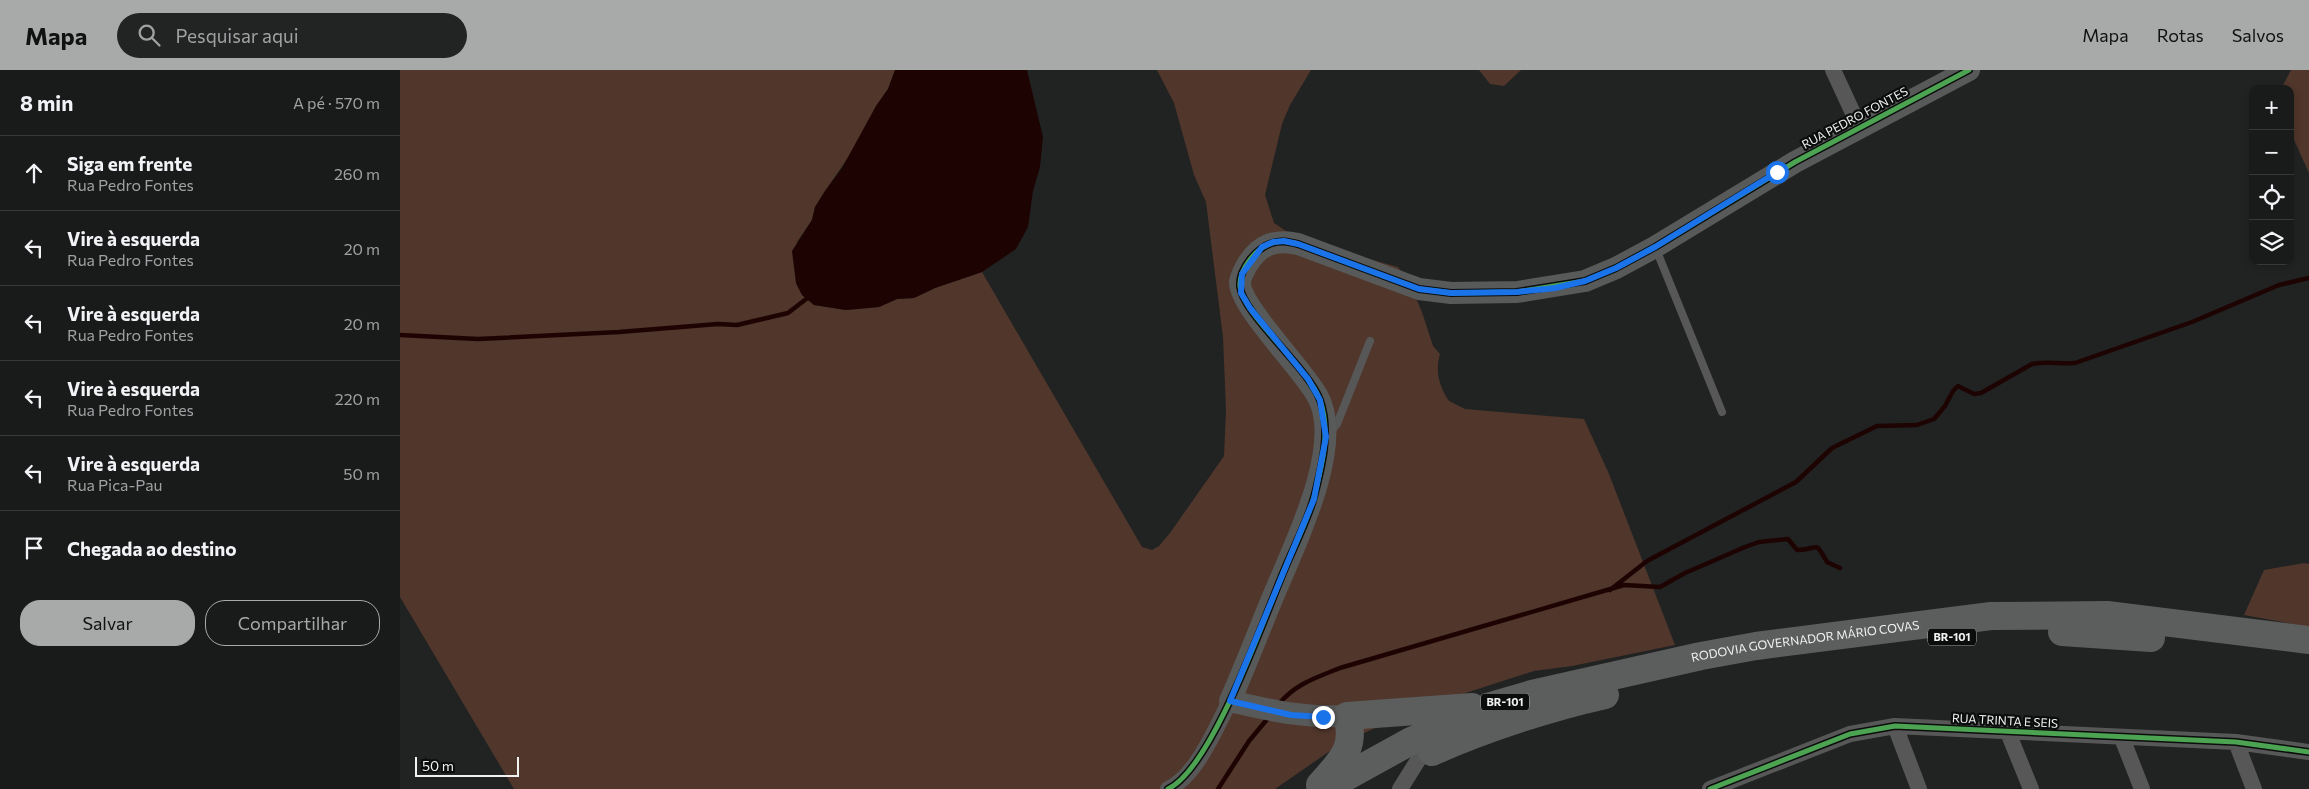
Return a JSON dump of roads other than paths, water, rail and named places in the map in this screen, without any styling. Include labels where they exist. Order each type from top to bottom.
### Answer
[{"type":"highway","name":"RODOVIA GOVERNADOR MÁRIO COVAS","points":[[1324,789],[1411,741],[1491,706],[1532,694],[1701,656],[1756,646],[1991,616],[2107,615],[2309,640]]},
{"type":"highway","name":"RODOVIA GOVERNADOR MÁRIO COVAS","points":[[1355,789],[1452,743],[1598,697],[1749,665],[1871,644],[1989,633],[2063,632],[2153,638],[2262,650],[2309,658]]},
{"type":"highway","points":[[1316,789],[1337,765],[1350,744],[1352,730],[1347,716],[1491,706]]},
{"type":"street","points":[[1833,70],[1859,126]]},
{"type":"street","name":"RUA PEDRO FONTES","points":[[1168,789],[1186,776],[1197,761],[1230,701],[1314,499],[1326,437],[1320,400],[1308,379],[1250,308],[1241,293],[1242,274],[1262,247],[1273,242],[1284,241],[1298,244],[1419,289],[1451,293],[1517,292],[1585,281],[1616,268],[1655,247],[1777,172],[1859,126],[1970,70]]},
{"type":"street","points":[[1230,701],[1306,717],[1347,716]]},
{"type":"street","points":[[1895,726],[1919,789]]},
{"type":"street","name":"RUA TRINTA E SEIS","points":[[1710,789],[1850,734],[1895,726],[2236,742],[2309,752]]},
{"type":"street","points":[[2007,730],[2031,789]]},
{"type":"street","points":[[2122,738],[2142,789]]},
{"type":"street","points":[[2236,742],[2254,789]]},
{"type":"street","points":[[1400,789],[1420,757]]},
{"type":"lane","points":[[1655,247],[1722,412]]},
{"type":"lane","points":[[1326,437],[1337,424],[1370,341]]},
{"type":"waterway","points":[[1610,590],[1647,561],[1796,482],[1832,448],[1877,426],[1917,425],[1934,419],[1958,386],[1974,394],[1981,393],[2032,364],[2075,363],[2192,322],[2279,285],[2309,278]]},
{"type":"waterway","points":[[400,335],[478,339],[619,332],[718,324],[737,325],[788,313],[810,296]]},
{"type":"waterway","points":[[1278,705],[1298,687],[1340,668],[1624,585],[1660,587],[1685,573],[1759,542],[1788,539],[1797,550],[1816,547],[1827,562],[1840,568]]},
{"type":"waterway","points":[[1218,789],[1249,741],[1269,717]]}]
